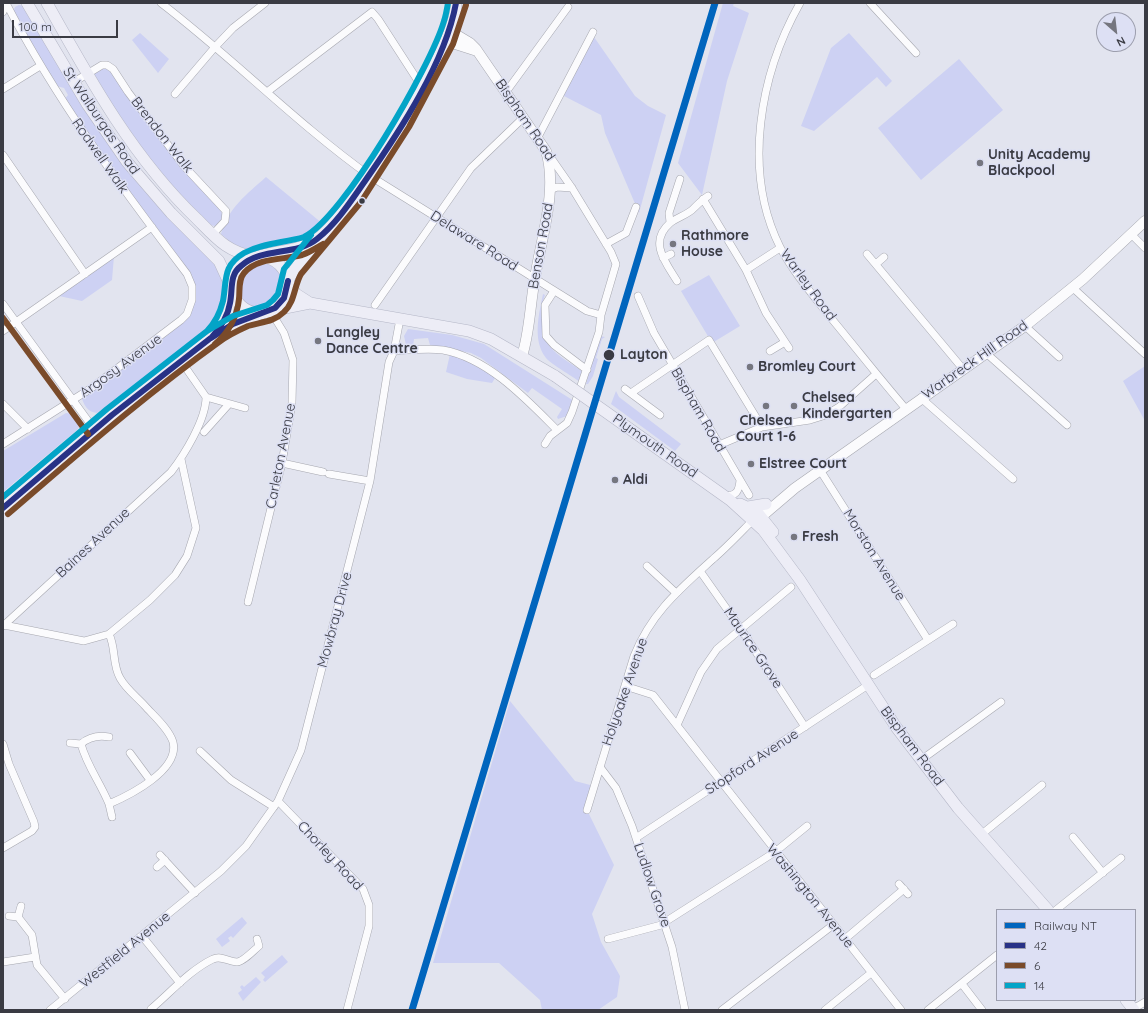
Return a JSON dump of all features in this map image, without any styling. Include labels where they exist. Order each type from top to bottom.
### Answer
[{"type":"main road","name":"St Walburgas Road","points":[[26,3],[100,125],[127,162],[171,214],[219,261],[231,288]]},
{"type":"main road","name":"St Walburgas Road","points":[[47,3],[86,74],[118,124],[157,176],[187,209],[232,251],[255,257]]},
{"type":"main road","points":[[231,288],[241,306],[250,311],[270,312],[285,297],[288,282],[294,270],[311,250],[316,240],[332,224],[370,176],[422,87],[448,36],[456,3]]},
{"type":"main road","name":"Bispham Road","points":[[448,36],[478,52],[546,151]]},
{"type":"main road","name":"Benson Road","points":[[522,356],[526,341],[534,278],[550,190],[551,166],[546,151]]},
{"type":"main road","name":"Warbreck Hill Road","points":[[755,514],[796,488],[921,398],[1025,326],[1073,288],[1145,221]]},
{"type":"main road","points":[[216,334],[228,310],[231,288],[236,270],[244,262],[269,253],[295,249],[316,240]]},
{"type":"main road","points":[[255,257],[271,260],[278,265],[288,282]]},
{"type":"main road","name":"Plymouth Road","points":[[288,282],[296,294],[310,303],[478,334],[535,363],[727,498],[755,514]]},
{"type":"main road","name":"Plymouth Road","points":[[3,508],[94,429],[216,334],[240,321],[270,312],[310,303]]},
{"type":"main road","name":"Benson Road","points":[[526,341],[535,363]]},
{"type":"main road","name":"Warbreck Hill Road","points":[[766,504],[796,488]]},
{"type":"main road","points":[[755,514],[766,504]]},
{"type":"main road","name":"Bispham Road","points":[[755,514],[763,530],[793,569],[896,727],[958,808],[1047,909]]},
{"type":"main road","points":[[1127,1001],[1134,1010]]},
{"type":"street","points":[[3,12],[6,3]]},
{"type":"street","name":"Rodwell Walk","points":[[6,3],[40,66],[102,160],[190,278],[192,294],[191,306]]},
{"type":"street","name":"Delaware Road","points":[[161,3],[215,46],[338,153],[370,176],[587,311],[601,315]]},
{"type":"street","points":[[175,94],[215,46],[233,28],[264,3]]},
{"type":"street","name":"Warley Road","points":[[800,3],[784,38],[770,78],[759,131],[760,185],[771,227],[780,248],[803,282],[876,374],[906,409]]},
{"type":"street","points":[[870,3],[916,53]]},
{"type":"street","points":[[506,92],[568,7]]},
{"type":"street","points":[[267,92],[372,12],[378,18],[422,87]]},
{"type":"street","points":[[537,139],[594,32]]},
{"type":"street","name":"Brendon Walk","points":[[74,82],[102,66],[107,65],[113,69],[128,92],[184,166],[226,211],[225,221],[213,234]]},
{"type":"street","points":[[3,89],[40,66]]},
{"type":"street","points":[[375,305],[471,168],[523,118]]},
{"type":"street","name":"Bispham Road","points":[[546,151],[572,188],[616,262],[614,275],[601,315]]},
{"type":"street","points":[[3,155],[85,274]]},
{"type":"street","points":[[670,222],[669,213],[680,179]]},
{"type":"street","points":[[550,190],[557,187],[572,188]]},
{"type":"street","points":[[677,282],[663,258],[659,244],[664,230],[670,222],[694,208],[698,203],[706,198],[746,270],[759,301],[787,345],[770,351]]},
{"type":"street","points":[[606,244],[626,233],[636,207]]},
{"type":"street","points":[[3,331],[152,227]]},
{"type":"street","points":[[1131,234],[1145,248]]},
{"type":"street","points":[[746,270],[780,248]]},
{"type":"street","points":[[663,258],[671,254]]},
{"type":"street","points":[[867,254],[963,369]]},
{"type":"street","points":[[876,264],[884,257]]},
{"type":"street","points":[[1073,288],[1145,354]]},
{"type":"street","name":"Benson Road","points":[[554,291],[544,305],[546,336],[587,370]]},
{"type":"street","name":"Bispham Road","points":[[638,296],[654,333],[719,445],[750,494]]},
{"type":"street","points":[[3,304],[94,429]]},
{"type":"street","name":"Argosy Avenue","points":[[3,444],[74,400],[176,325],[187,314],[191,306]]},
{"type":"street","name":"Carleton Avenue","points":[[248,602],[282,463],[292,403],[293,360],[284,333],[270,312]]},
{"type":"street","points":[[545,444],[550,436],[567,423],[572,412],[599,332],[601,315]]},
{"type":"street","name":"Mowbray Drive","points":[[198,891],[246,846],[276,804],[301,750],[370,481],[389,362],[394,351],[400,319]]},
{"type":"street","points":[[1025,326],[1059,357]]},
{"type":"street","points":[[660,415],[628,391],[673,366],[709,340],[762,427]]},
{"type":"street","points":[[394,351],[435,349],[460,354],[470,358],[495,373],[557,430]]},
{"type":"street","points":[[986,353],[1067,425]]},
{"type":"street","points":[[181,361],[206,397],[245,408]]},
{"type":"street","points":[[719,445],[762,427],[810,420],[826,415],[839,408],[876,374]]},
{"type":"street","name":"Baines Avenue","points":[[4,626],[170,472],[181,459],[201,418],[206,397]]},
{"type":"street","points":[[921,398],[1013,479]]},
{"type":"street","points":[[3,404],[28,429]]},
{"type":"street","points":[[204,432],[229,404]]},
{"type":"street","points":[[4,626],[84,641],[109,634],[150,600],[175,574],[187,556],[196,528],[181,459]]},
{"type":"street","points":[[282,463],[370,481]]},
{"type":"street","name":"Morston Avenue","points":[[820,470],[928,640]]},
{"type":"street","points":[[727,498],[737,493],[740,480]]},
{"type":"street","name":"Holyoake Avenue","points":[[587,810],[634,655],[645,632],[676,592],[700,571],[755,514]]},
{"type":"street","points":[[647,566],[676,592]]},
{"type":"street","name":"Maurice Grove","points":[[700,571],[741,629],[805,727]]},
{"type":"street","points":[[676,725],[701,672],[717,649],[791,587]]},
{"type":"street","points":[[874,675],[953,624]]},
{"type":"street","points":[[109,634],[114,643],[115,663],[120,679],[158,721],[173,742],[173,753],[169,764],[164,770],[128,796],[109,804]]},
{"type":"street","name":"Stopford Avenue","points":[[636,838],[868,685]]},
{"type":"street","name":"Washington Avenue","points":[[625,686],[653,695],[775,852],[901,1010]]},
{"type":"street","points":[[921,760],[1000,702]]},
{"type":"street","points":[[70,743],[81,744],[87,739],[94,737],[109,737]]},
{"type":"street","points":[[3,744],[8,764],[34,822],[32,831],[3,848]]},
{"type":"street","points":[[81,744],[87,763],[96,775],[109,804],[112,817]]},
{"type":"street","name":"Chorley Road","points":[[200,751],[232,780],[276,804],[363,889],[369,905],[370,926],[347,1010]]},
{"type":"street","points":[[130,753],[150,780]]},
{"type":"street","name":"Ludlow Grove","points":[[600,767],[616,788],[636,838],[672,947],[685,1010]]},
{"type":"street","points":[[982,834],[1042,785]]},
{"type":"street","points":[[608,939],[665,923],[775,852],[807,826]]},
{"type":"street","points":[[1073,838],[1103,873]]},
{"type":"street","points":[[157,867],[163,857],[198,891]]},
{"type":"street","points":[[1057,909],[1121,858]]},
{"type":"street","points":[[845,939],[904,889]]},
{"type":"street","name":"Westfield Avenue","points":[[50,1010],[198,891]]},
{"type":"street","points":[[18,917],[21,906]]},
{"type":"street","points":[[9,916],[18,917],[32,935],[36,957],[42,972],[65,998]]},
{"type":"street","points":[[722,1010],[833,925]]},
{"type":"street","points":[[142,936],[180,983]]},
{"type":"street","points":[[151,1009],[180,983],[215,958],[223,958],[238,962],[258,942],[266,949]]},
{"type":"street","points":[[928,1010],[996,956]]},
{"type":"street","points":[[3,962],[36,957]]},
{"type":"street","points":[[825,1010],[871,973]]},
{"type":"street","points":[[962,984],[982,1010]]},
{"type":"street","points":[[1134,1010],[1145,1002]]},
{"type":"shaded area","points":[[723,3],[734,3],[733,6],[749,13],[727,81],[702,195],[678,163]]},
{"type":"shaded area","points":[[19,5],[28,7],[101,125],[216,258],[229,285],[224,303],[209,327],[155,371],[97,413],[86,408],[81,396],[189,311],[190,278],[64,100],[68,95],[64,88],[53,85],[12,15],[15,7]]},
{"type":"shaded area","points":[[140,33],[169,59],[158,73],[132,40]]},
{"type":"shaded area","points":[[849,33],[892,81],[886,87],[877,77],[814,131],[801,126],[831,48]]},
{"type":"shaded area","points":[[594,37],[635,96],[648,106],[666,115],[639,213],[605,133],[601,115],[562,95]]},
{"type":"shaded area","points":[[959,59],[1003,110],[921,180],[878,128]]},
{"type":"shaded area","points":[[107,65],[221,211],[223,217],[221,223],[215,226],[210,225],[158,171],[94,79],[95,72]]},
{"type":"shaded area","points":[[266,177],[323,224],[314,233],[291,245],[245,249],[236,247],[221,234],[224,225],[233,209],[239,202]]},
{"type":"shaded area","points":[[114,256],[112,280],[82,301],[59,296]]},
{"type":"shaded area","points":[[259,262],[268,264],[276,269],[281,277],[283,286],[281,295],[276,303],[268,308],[259,310],[250,308],[242,303],[237,295],[235,286],[237,277],[242,269],[250,264]]},
{"type":"shaded area","points":[[709,275],[740,326],[712,343],[681,291]]},
{"type":"shaded area","points":[[543,294],[545,295],[542,307],[542,316],[545,338],[554,351],[583,372],[580,382],[549,361],[542,351],[539,343],[538,327]]},
{"type":"shaded area","points":[[408,329],[452,335],[484,344],[574,401],[567,416],[558,419],[557,417],[562,409],[532,388],[528,393],[481,358],[471,353],[430,345],[428,338],[414,339],[413,346],[406,345],[404,336]]},
{"type":"shaded area","points":[[600,336],[605,337],[602,339],[596,358],[598,359],[593,376],[588,384],[586,384]]},
{"type":"shaded area","points":[[450,354],[476,363],[495,378],[492,383],[467,379],[446,372]]},
{"type":"shaded area","points":[[1145,366],[1145,421],[1123,381]]},
{"type":"shaded area","points":[[616,391],[619,397],[681,444],[675,451],[611,404]]},
{"type":"shaded area","points":[[66,413],[73,414],[79,421],[79,427],[77,430],[3,492],[3,451]]},
{"type":"shaded area","points":[[510,701],[575,781],[594,786],[587,810],[614,865],[592,914],[601,942],[620,976],[617,997],[598,1010],[542,1010],[540,1000],[499,963],[433,963]]},
{"type":"shaded area","points":[[242,917],[247,923],[233,938],[231,936],[228,938],[230,941],[222,947],[216,939]]},
{"type":"shaded area","points":[[282,955],[288,962],[265,982],[263,980],[265,977],[261,973]]},
{"type":"shaded area","points":[[256,977],[261,982],[243,1001],[238,993],[242,990],[240,987],[242,985],[244,987]]},
{"type":"rail line","name":"NT","points":[[412,1010],[715,3]]},
{"type":"transit line","name":"14","points":[[3,497],[107,409],[207,331],[219,314],[223,301],[227,274],[232,263],[237,258],[258,247],[304,237],[321,224],[341,201],[362,172],[405,104],[436,42],[445,19],[448,3]]},
{"type":"transit line","name":"42","points":[[3,508],[112,415],[212,337],[226,317],[230,303],[233,278],[241,266],[249,260],[259,256],[299,248],[309,244],[331,226],[349,204],[379,161],[420,96],[442,49],[456,3]]},
{"type":"transit line","name":"6","points":[[8,514],[138,404],[219,342],[229,335],[248,326],[272,320],[288,308],[301,274],[361,202],[409,127],[453,44],[466,5]]},
{"type":"transit line","name":"14","points":[[207,331],[233,316],[267,305],[273,300],[278,294],[284,269],[311,235]]},
{"type":"transit line","name":"6","points":[[215,344],[228,330],[234,318],[238,306],[241,279],[249,268],[256,264],[271,260],[302,255],[323,244]]},
{"type":"transit line","name":"42","points":[[211,338],[233,324],[275,308],[284,298],[288,281]]},
{"type":"transit line","name":"6","points":[[3,318],[88,434]]},
{"type":"place","name":"Unity Academy Blackpool","points":[[980,163]]},
{"type":"place","name":"Rathmore House","points":[[673,244]]},
{"type":"place","name":"Langley Dance Centre","points":[[318,341]]},
{"type":"place","name":"Layton","points":[[609,355]]},
{"type":"place","name":"Bromley Court","points":[[750,367]]},
{"type":"place","name":"Chelsea Court 1-6","points":[[766,406]]},
{"type":"place","name":"Chelsea Kindergarten","points":[[794,406]]},
{"type":"place","name":"Elstree Court","points":[[751,464]]},
{"type":"place","name":"Aldi","points":[[615,480]]},
{"type":"place","name":"Fresh","points":[[794,537]]}]
